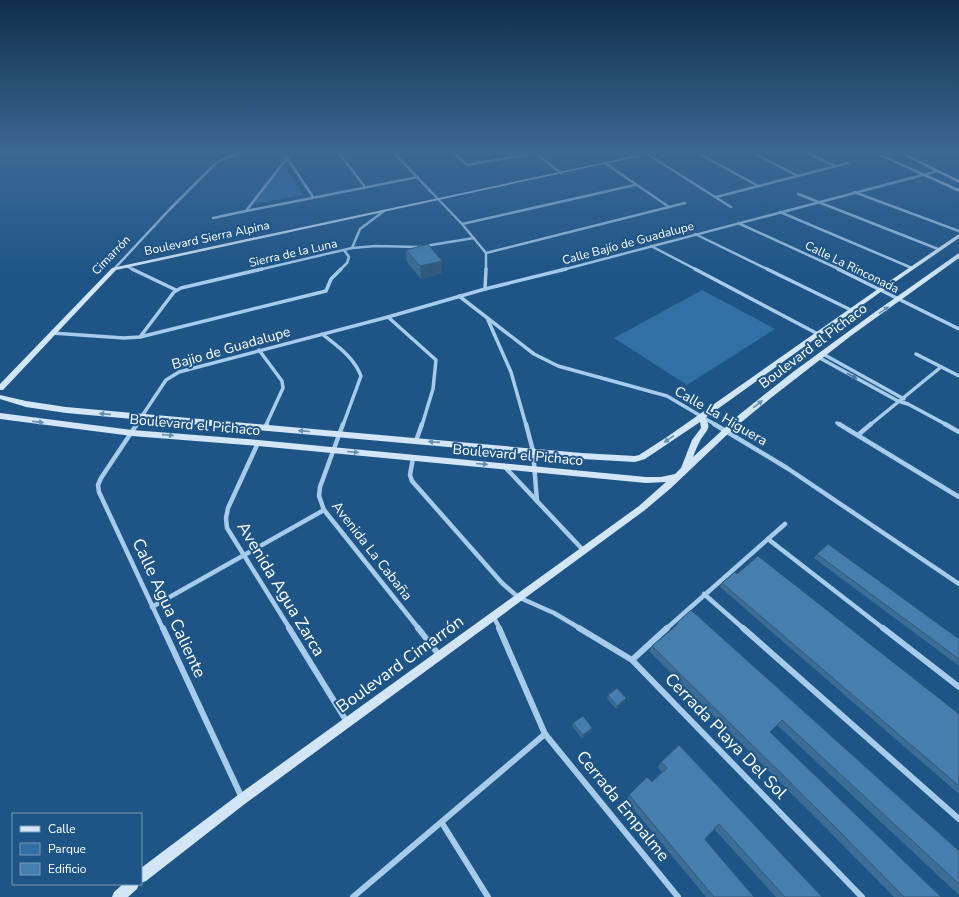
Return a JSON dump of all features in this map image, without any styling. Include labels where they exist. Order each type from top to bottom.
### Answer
[{"type":"street","name":"Cimarrón","points":[[0,388],[185,194]]},
{"type":"street","points":[[246,211],[259,194]]},
{"type":"street","points":[[213,218],[329,194]]},
{"type":"street","points":[[433,194],[462,224],[486,253],[485,289]]},
{"type":"street","name":"Boulevard Sierra Alpina","points":[[114,269],[462,194]]},
{"type":"street","points":[[462,224],[596,194]]},
{"type":"street","points":[[649,194],[669,207]]},
{"type":"street","points":[[711,194],[731,207]]},
{"type":"street","points":[[716,197],[728,194]]},
{"type":"street","points":[[798,194],[938,250]]},
{"type":"street","name":"Calle Bajío de Guadalupe","points":[[322,334],[485,289],[847,194]]},
{"type":"street","points":[[859,194],[959,231]]},
{"type":"street","points":[[486,253],[685,202]]},
{"type":"street","points":[[352,248],[360,230],[384,211]]},
{"type":"street","points":[[780,212],[912,268]]},
{"type":"street","name":"Calle La Rinconada","points":[[737,223],[847,273],[898,300],[959,329]]},
{"type":"street","points":[[695,234],[851,310]]},
{"type":"street","name":"Boulevard el Pichaco","points":[[0,396],[26,404],[66,410],[635,459],[648,453],[701,417],[851,310],[959,236]]},
{"type":"street","name":"Sierra de la Luna","points":[[176,290],[352,248],[376,246],[419,247],[474,238]]},
{"type":"street","points":[[651,246],[818,334]]},
{"type":"street","points":[[52,333],[124,338],[140,337],[326,291],[331,279],[347,263],[349,257],[344,250]]},
{"type":"street","name":"Boulevard el Pichaco","points":[[0,416],[52,424],[132,433],[258,443],[646,480],[661,480],[680,473],[766,397],[820,356],[959,256]]},
{"type":"street","points":[[126,266],[176,290],[140,337]]},
{"type":"street","name":"Calle La Higuera","points":[[459,296],[534,354],[558,366],[667,396],[816,487],[959,584]]},
{"type":"street","points":[[388,317],[436,360],[437,366],[430,399],[416,441]]},
{"type":"street","points":[[487,317],[511,372],[533,451],[537,501]]},
{"type":"street","name":"Bajio de Guadalupe","points":[[132,433],[141,417],[171,375],[322,334]]},
{"type":"street","name":"Avenida La Cabaña","points":[[322,334],[352,359],[359,368],[361,376],[340,434],[332,450],[320,487],[319,496],[324,510],[439,655]]},
{"type":"street","points":[[259,350],[282,381],[283,388],[265,428]]},
{"type":"street","points":[[916,354],[959,376]]},
{"type":"street","points":[[820,356],[903,397],[908,404]]},
{"type":"street","points":[[820,356],[898,401],[908,404],[959,432]]},
{"type":"street","points":[[858,435],[941,367]]},
{"type":"street","points":[[680,473],[696,440],[705,428],[705,423],[701,417]]},
{"type":"street","points":[[837,423],[959,496]]},
{"type":"street","name":"Calle Agua Caliente","points":[[132,433],[101,478],[98,485],[99,492],[242,799]]},
{"type":"street","name":"Avenida Agua Zarca","points":[[258,443],[228,508],[226,518],[227,528],[347,722]]},
{"type":"street","name":"Cerrada Playa Del Sol","points":[[413,458],[410,475],[412,481],[502,583],[518,597],[554,612],[632,660],[862,897]]},
{"type":"street","points":[[504,466],[584,551]]},
{"type":"street","name":"Boulevard Cimarrón","points":[[142,875],[242,799],[492,615],[584,551],[662,492],[680,473]]},
{"type":"street","points":[[152,607],[324,510]]},
{"type":"street","points":[[632,660],[704,594],[785,524]]},
{"type":"street","points":[[768,539],[959,687]]},
{"type":"street","points":[[704,594],[959,820]]},
{"type":"street","name":"Cerrada Empalme","points":[[492,615],[507,643],[524,688],[545,734],[678,897]]},
{"type":"street","points":[[353,897],[545,734]]},
{"type":"street","points":[[442,823],[488,897]]},
{"type":"street","points":[[119,897],[131,885]]},
{"type":"green space","points":[[261,194],[303,195],[254,204]]},
{"type":"green space","points":[[702,290],[775,329],[687,385],[614,338]]},
{"type":"building","points":[[428,244],[442,261],[420,266],[406,250]]},
{"type":"building","points":[[828,544],[959,639],[959,659],[817,554]]},
{"type":"building","points":[[758,556],[959,714],[959,786],[722,583],[735,572],[737,574]]},
{"type":"building","points":[[691,610],[959,851],[959,884],[782,720],[770,732],[941,897],[904,897],[652,646],[678,624],[677,623]]},
{"type":"building","points":[[617,688],[626,698],[617,706],[608,695]]},
{"type":"building","points":[[583,716],[592,728],[583,735],[573,723]]},
{"type":"building","points":[[679,745],[822,897],[785,897],[719,824],[705,839],[754,897],[714,897],[629,795],[647,777],[652,782],[667,768],[661,762]]}]
